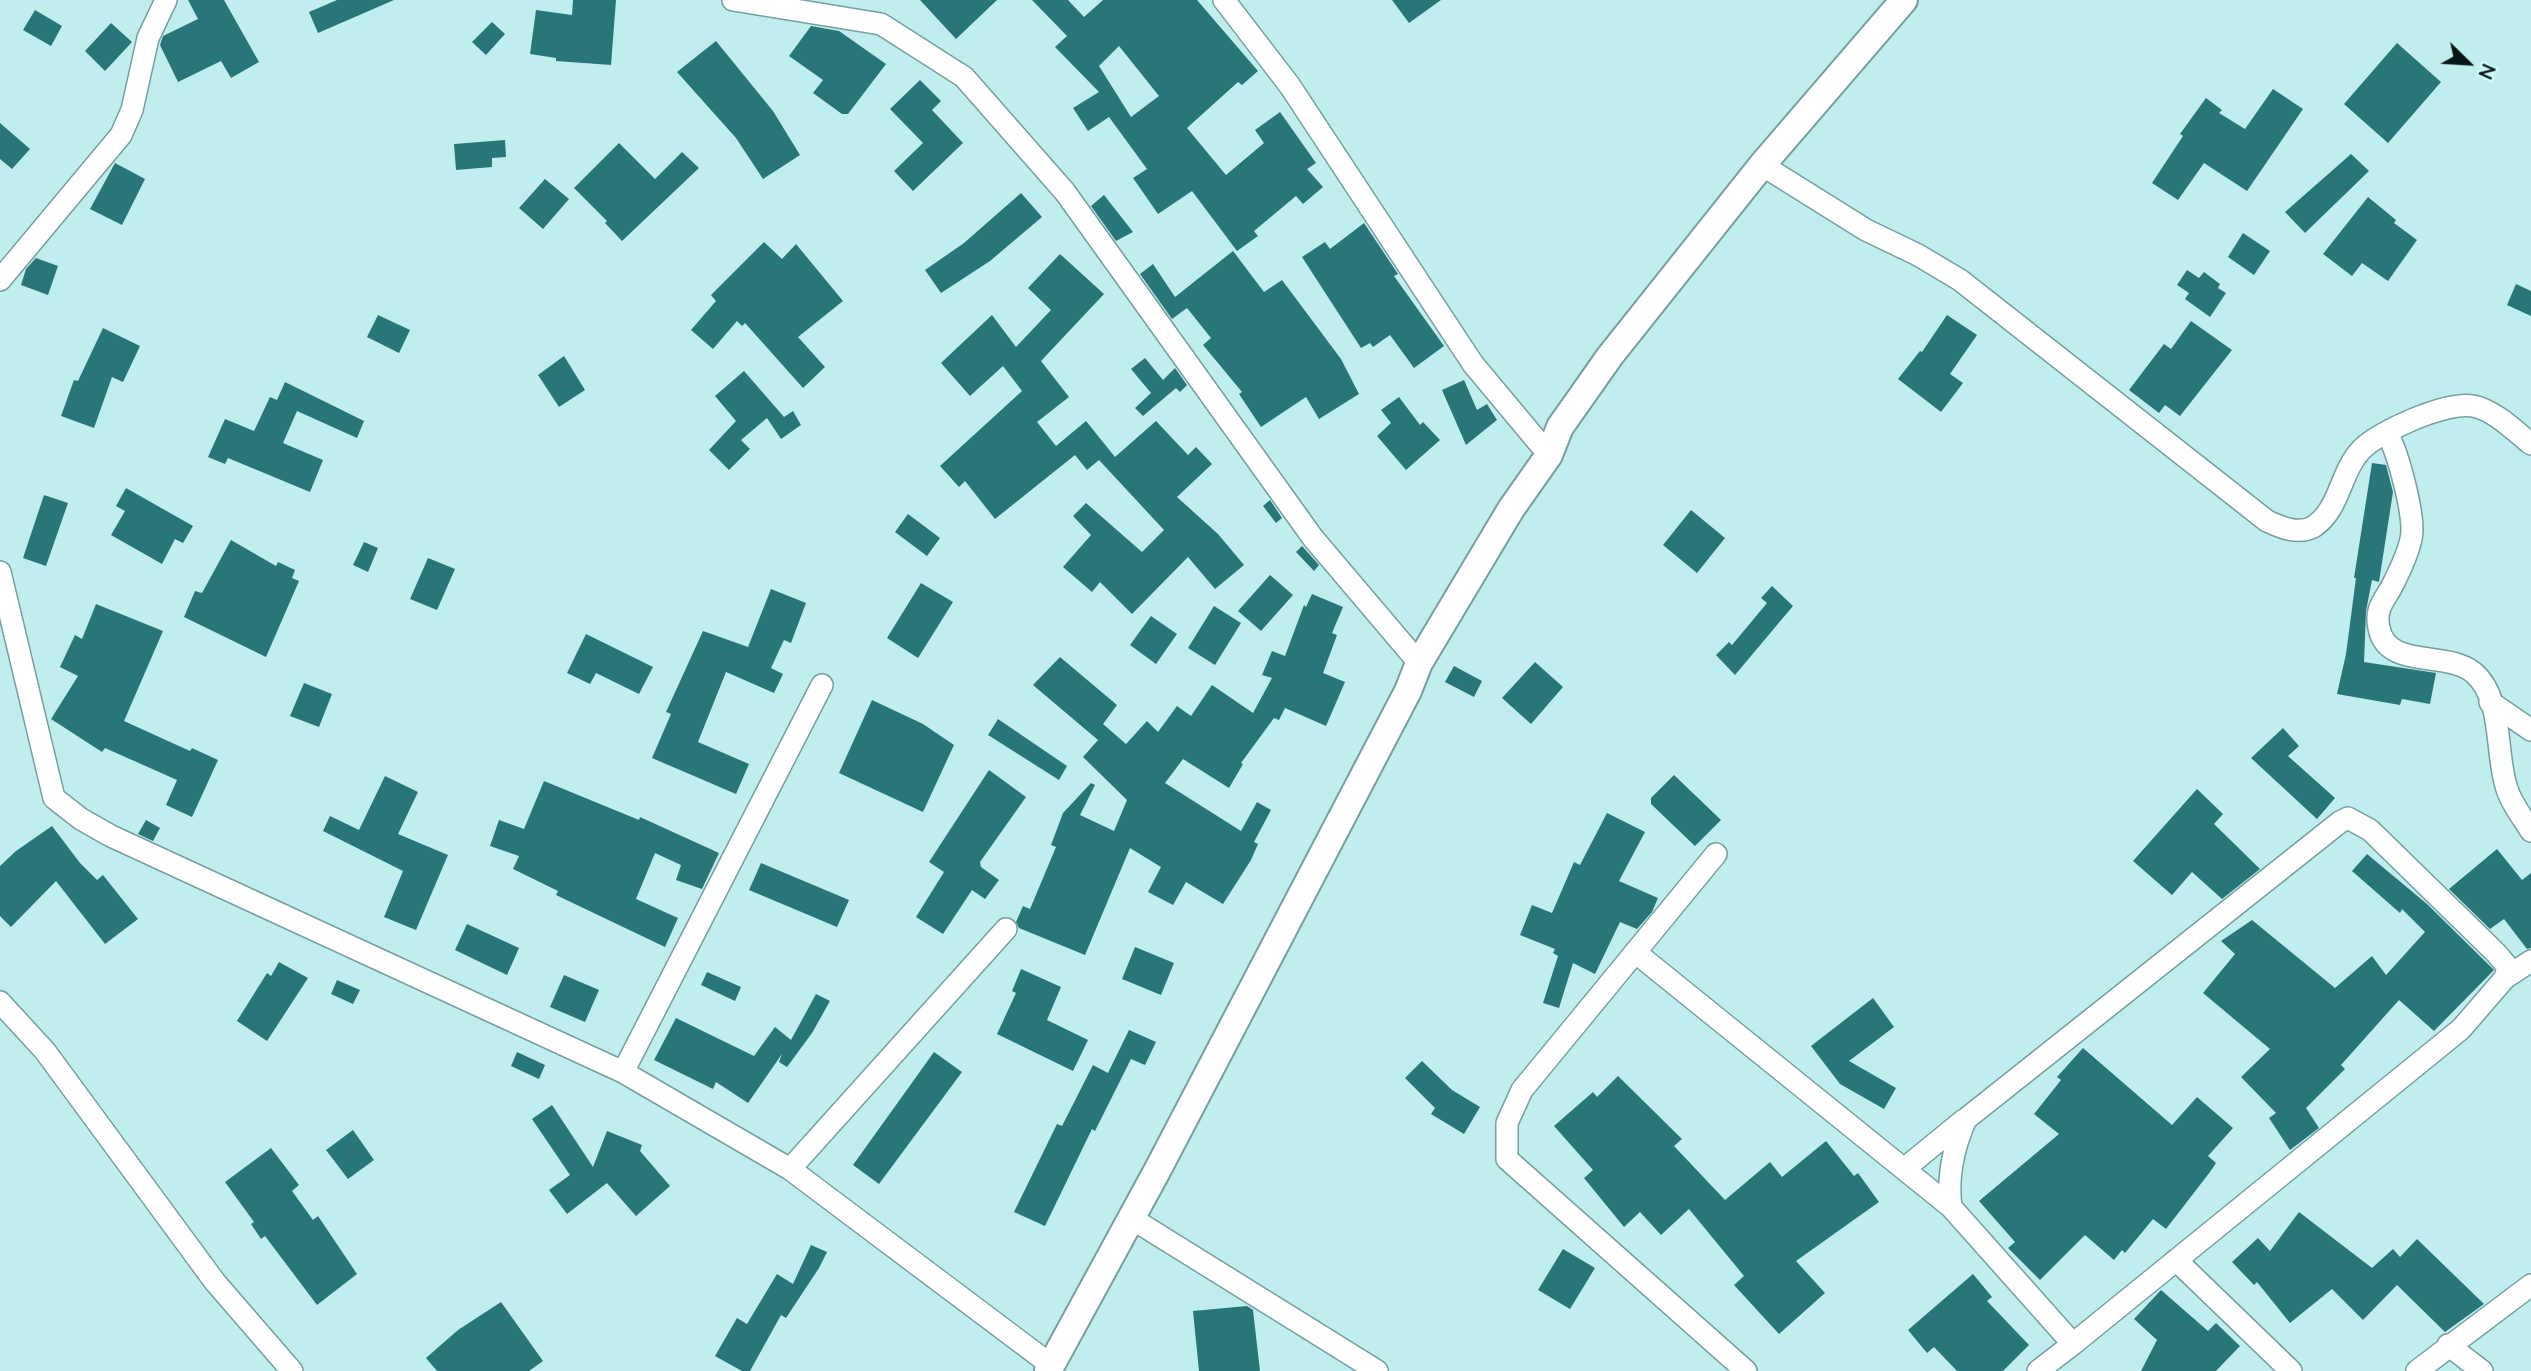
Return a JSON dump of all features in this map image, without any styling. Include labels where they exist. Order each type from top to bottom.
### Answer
[{"type":"main road","points":[[1050,1368],[1408,691],[1419,663],[1511,509],[1549,455],[1560,427],[1611,356],[1762,165],[1904,0]]},
{"type":"street","points":[[0,280],[121,135],[132,110],[148,38],[166,0]]},
{"type":"street","points":[[733,0],[881,24],[964,77],[1065,192],[1313,538],[1419,663]]},
{"type":"street","points":[[1224,0],[1290,86],[1474,364],[1549,455]]},
{"type":"street","points":[[1762,165],[1866,230],[1918,255],[1960,280],[2267,521],[2297,530],[2313,527],[2333,505],[2361,450],[2387,433],[2427,414],[2457,406],[2475,406],[2500,420],[2531,444]]},
{"type":"street","points":[[2387,433],[2397,451],[2412,532],[2395,581],[2377,609],[2379,630],[2386,646],[2401,654],[2451,662],[2474,673],[2490,702],[2507,790],[2531,831]]},
{"type":"street","points":[[0,572],[45,769],[54,797],[72,812],[111,836],[623,1072],[790,1169],[1050,1368]]},
{"type":"street","points":[[623,1072],[822,685]]},
{"type":"street","points":[[2490,702],[2531,730]]},
{"type":"street","points":[[1904,1169],[2348,818],[2370,830],[2496,953],[2508,967],[2505,978]]},
{"type":"street","points":[[1716,854],[1522,1090],[1507,1124],[1507,1159],[1746,1371]]},
{"type":"street","points":[[790,1169],[1006,929]]},
{"type":"street","points":[[1635,952],[1951,1207],[2073,1344]]},
{"type":"street","points":[[2038,1371],[2461,1030],[2505,978],[2531,961]]},
{"type":"street","points":[[0,1002],[45,1051],[215,1282],[292,1371]]},
{"type":"street","points":[[1951,1207],[1952,1169],[1958,1138],[1966,1119]]},
{"type":"street","points":[[1131,1218],[1377,1371]]},
{"type":"street","points":[[2176,1261],[2291,1371]]},
{"type":"street","points":[[2417,1371],[2531,1285]]},
{"type":"street","points":[[2448,1345],[2482,1371]]},
{"type":"building","points":[[188,0],[224,0],[259,62],[231,78],[221,61],[178,82],[160,45],[163,36],[198,19]]},
{"type":"building","points":[[337,0],[394,0],[318,33],[309,12]]},
{"type":"building","points":[[573,0],[616,0],[611,65],[556,61],[556,58],[530,54],[536,10],[572,15]]},
{"type":"building","points":[[920,0],[997,0],[956,39]]},
{"type":"building","points":[[1032,0],[1068,0],[1084,17],[1103,0],[1197,0],[1258,71],[1242,85],[1238,82],[1187,128],[1226,175],[1264,143],[1255,130],[1280,112],[1316,163],[1307,169],[1323,187],[1303,204],[1296,196],[1254,231],[1258,236],[1237,251],[1192,191],[1158,214],[1133,178],[1147,169],[1109,117],[1088,131],[1073,108],[1099,92],[1055,47],[1067,36]],"holes":[[[1119,46],[1159,96],[1131,117],[1099,66]]]},
{"type":"building","points":[[1392,0],[1441,0],[1409,23]]},
{"type":"building","points":[[35,10],[62,26],[51,46],[23,30]]},
{"type":"building","points":[[492,22],[505,34],[486,55],[472,42]]},
{"type":"building","points":[[111,23],[132,42],[105,71],[85,51]]},
{"type":"building","points":[[811,26],[839,31],[886,64],[848,114],[842,114],[813,93],[823,80],[789,56]]},
{"type":"building","points":[[716,41],[773,111],[800,155],[763,179],[736,138],[677,72]]},
{"type":"building","points":[[2397,43],[2441,82],[2388,143],[2344,104]]},
{"type":"building","points":[[920,80],[941,101],[932,110],[963,143],[913,191],[894,171],[923,143],[890,109]]},
{"type":"building","points":[[2273,89],[2303,109],[2247,191],[2204,163],[2178,200],[2152,183],[2183,136],[2180,134],[2206,98],[2222,110],[2219,113],[2245,129]]},
{"type":"building","points":[[0,123],[30,149],[12,169],[0,159]]},
{"type":"building","points":[[505,140],[506,157],[492,158],[492,167],[456,170],[454,144]]},
{"type":"building","points":[[619,143],[655,179],[682,152],[699,168],[622,241],[605,223],[607,221],[574,188]]},
{"type":"building","points":[[2351,154],[2369,171],[2305,233],[2285,212]]},
{"type":"building","points":[[115,163],[145,179],[122,225],[90,209]]},
{"type":"building","points":[[545,179],[569,199],[543,229],[519,208]]},
{"type":"building","points":[[1021,193],[1042,217],[990,261],[941,293],[925,270],[964,243]]},
{"type":"building","points":[[1104,195],[1133,232],[1116,241],[1091,206]]},
{"type":"building","points":[[2368,197],[2396,220],[2394,223],[2417,240],[2388,281],[2362,263],[2352,276],[2323,254]]},
{"type":"building","points":[[1364,223],[1398,274],[1394,276],[1444,346],[1414,368],[1390,335],[1373,347],[1370,343],[1361,348],[1302,257],[1325,242],[1330,249]]},
{"type":"building","points":[[2243,233],[2270,251],[2254,275],[2228,257]]},
{"type":"building","points":[[764,242],[782,259],[796,244],[843,301],[798,337],[825,367],[803,388],[745,323],[742,326],[737,321],[713,349],[691,330],[716,301],[711,295]]},
{"type":"building","points":[[1233,251],[1264,292],[1282,280],[1341,359],[1359,394],[1319,419],[1306,397],[1261,427],[1239,394],[1242,392],[1203,345],[1211,338],[1187,308],[1172,319],[1140,274],[1153,264],[1175,297]]},
{"type":"building","points":[[1060,254],[1104,294],[1041,361],[1069,397],[1037,422],[1056,446],[1086,421],[1115,457],[1156,421],[1188,455],[1196,447],[1212,464],[1177,497],[1218,534],[1244,565],[1215,589],[1188,557],[1132,614],[1100,582],[1092,592],[1063,567],[1091,535],[1073,516],[1086,503],[1142,552],[1164,530],[1099,460],[1087,470],[1075,455],[995,519],[965,481],[959,487],[940,466],[1022,391],[1003,366],[970,396],[941,363],[992,315],[1016,347],[1051,310],[1028,288]]},
{"type":"building","points":[[36,258],[58,266],[48,295],[21,285],[26,269]]},
{"type":"building","points":[[2187,270],[2199,278],[2204,272],[2220,284],[2218,288],[2226,293],[2210,317],[2185,299],[2189,293],[2177,285]]},
{"type":"building","points":[[2516,284],[2531,291],[2531,316],[2507,305]]},
{"type":"building","points":[[378,315],[410,330],[399,353],[367,337]]},
{"type":"building","points":[[1947,315],[1977,335],[1950,374],[1963,383],[1941,412],[1898,379],[1920,351],[1922,352]]},
{"type":"building","points":[[2191,321],[2232,350],[2180,416],[2165,405],[2159,413],[2129,390],[2164,344],[2171,349]]},
{"type":"building","points":[[103,328],[140,346],[123,382],[112,377],[94,428],[61,416],[74,380],[78,381]]},
{"type":"building","points":[[564,356],[585,390],[559,407],[538,375]]},
{"type":"building","points":[[1145,358],[1163,380],[1175,368],[1187,385],[1180,392],[1176,388],[1143,416],[1135,408],[1151,393],[1131,369]]},
{"type":"building","points":[[744,371],[784,417],[793,411],[801,425],[781,439],[767,418],[741,440],[750,449],[729,470],[709,450],[736,421],[715,396]]},
{"type":"building","points":[[1464,380],[1477,410],[1487,404],[1497,420],[1466,445],[1442,390]]},
{"type":"building","points":[[285,382],[364,421],[357,438],[297,411],[283,443],[323,460],[310,492],[228,458],[225,464],[208,457],[225,419],[254,431],[270,397],[277,400]]},
{"type":"building","points":[[1399,397],[1420,425],[1423,422],[1440,440],[1406,470],[1377,436],[1391,423],[1381,410]]},
{"type":"building","points":[[2372,463],[2386,465],[2393,492],[2379,582],[2372,580],[2366,611],[2364,662],[2436,673],[2430,704],[2402,699],[2400,705],[2337,694],[2346,654],[2354,578]]},
{"type":"building","points":[[126,488],[193,526],[183,543],[175,539],[162,564],[111,535],[125,511],[116,506]]},
{"type":"building","points":[[44,495],[68,503],[46,566],[23,558]]},
{"type":"building","points":[[1270,500],[1282,518],[1276,523],[1263,506]]},
{"type":"building","points":[[1691,510],[1725,538],[1697,573],[1663,545]]},
{"type":"building","points":[[908,514],[940,538],[927,556],[895,532]]},
{"type":"building","points":[[231,540],[276,566],[278,562],[295,570],[292,578],[299,581],[266,657],[184,617],[195,591],[202,593]]},
{"type":"building","points":[[364,542],[378,548],[368,572],[353,565]]},
{"type":"building","points":[[1302,546],[1319,565],[1314,571],[1296,552]]},
{"type":"building","points":[[428,558],[455,569],[437,610],[410,599]]},
{"type":"building","points":[[1270,575],[1293,595],[1261,631],[1238,611]]},
{"type":"building","points":[[921,583],[953,602],[918,658],[887,638]]},
{"type":"building","points":[[1772,586],[1793,606],[1735,675],[1716,655],[1729,642],[1732,645],[1767,603],[1761,598]]},
{"type":"building","points":[[771,589],[806,603],[791,643],[784,640],[771,668],[783,674],[774,693],[726,672],[698,742],[749,764],[736,794],[652,758],[671,714],[666,712],[703,631],[748,647]]},
{"type":"building","points":[[1312,594],[1343,607],[1332,633],[1337,635],[1323,673],[1345,682],[1326,726],[1285,708],[1279,720],[1274,718],[1241,763],[1243,764],[1229,788],[1183,759],[1165,783],[1241,831],[1257,802],[1271,810],[1254,842],[1258,844],[1251,860],[1223,904],[1186,882],[1173,905],[1148,892],[1161,867],[1130,848],[1085,955],[1019,928],[1016,922],[1023,906],[1030,909],[1056,847],[1051,845],[1063,813],[1091,783],[1095,785],[1080,815],[1114,831],[1127,800],[1083,757],[1098,740],[1033,685],[1060,657],[1117,705],[1103,724],[1126,744],[1147,721],[1158,732],[1177,706],[1191,716],[1212,685],[1253,713],[1272,678],[1262,675],[1272,651],[1285,656],[1304,605],[1306,607]]},
{"type":"building","points":[[96,604],[163,631],[124,721],[190,751],[192,748],[218,760],[192,817],[166,805],[177,780],[105,748],[102,752],[51,719],[78,676],[60,667],[75,635],[82,639]]},
{"type":"building","points":[[1214,606],[1241,623],[1215,665],[1188,648]]},
{"type":"building","points":[[1151,616],[1177,634],[1156,664],[1130,645]]},
{"type":"building","points":[[586,634],[653,667],[639,694],[596,673],[590,684],[567,673]]},
{"type":"building","points":[[1535,662],[1563,687],[1531,724],[1502,698]]},
{"type":"building","points":[[1454,666],[1482,681],[1474,697],[1445,682]]},
{"type":"building","points":[[304,683],[332,694],[319,727],[290,716]]},
{"type":"building","points":[[872,700],[923,724],[954,745],[923,812],[839,773]]},
{"type":"building","points":[[998,719],[1067,766],[1059,780],[988,735]]},
{"type":"building","points":[[2283,728],[2299,746],[2288,756],[2335,798],[2317,819],[2251,758]]},
{"type":"building","points":[[989,770],[1026,797],[980,862],[981,867],[999,880],[985,899],[972,890],[943,934],[916,917],[944,872],[929,862]]},
{"type":"building","points":[[1674,775],[1721,820],[1695,846],[1651,804],[1651,798]]},
{"type":"building","points":[[385,776],[418,792],[398,834],[448,855],[416,930],[384,917],[403,871],[323,831],[330,816],[359,830]]},
{"type":"building","points":[[544,781],[639,820],[640,817],[719,853],[702,889],[676,880],[681,865],[655,853],[636,899],[678,918],[665,947],[556,895],[558,891],[513,869],[519,856],[490,846],[499,820],[524,829]]},
{"type":"building","points":[[2197,789],[2223,814],[2214,824],[2260,869],[2222,899],[2192,872],[2172,895],[2133,861]]},
{"type":"building","points":[[1607,813],[1645,832],[1619,881],[1658,898],[1652,912],[1637,929],[1620,922],[1595,974],[1573,963],[1559,1008],[1543,1003],[1558,956],[1553,953],[1555,949],[1520,935],[1532,905],[1552,913],[1574,862],[1580,865]]},
{"type":"building","points":[[146,820],[160,828],[153,841],[138,834]]},
{"type":"building","points":[[52,826],[80,863],[97,880],[103,875],[138,919],[105,944],[56,881],[11,927],[0,916],[0,866],[16,851]]},
{"type":"building","points":[[2497,849],[2522,880],[2531,873],[2531,948],[2527,949],[2504,919],[2490,929],[2449,889]]},
{"type":"building","points":[[2367,854],[2427,904],[2494,970],[2434,1031],[2399,1000],[2341,1065],[2345,1069],[2306,1108],[2319,1128],[2290,1150],[2269,1118],[2276,1113],[2241,1077],[2270,1049],[2203,993],[2235,954],[2221,941],[2252,920],[2335,988],[2372,956],[2386,975],[2425,932],[2402,909],[2400,913],[2352,871]]},
{"type":"building","points":[[761,863],[849,900],[837,927],[749,890]]},
{"type":"building","points":[[467,924],[519,948],[507,975],[455,950]]},
{"type":"building","points":[[1135,947],[1174,963],[1161,995],[1122,979]]},
{"type":"building","points":[[279,962],[308,978],[267,1041],[237,1021],[267,973],[271,976]]},
{"type":"building","points":[[1021,969],[1061,987],[1047,1020],[1088,1040],[1073,1071],[997,1034],[1016,993],[1012,991]]},
{"type":"building","points":[[707,972],[741,987],[735,1001],[701,985]]},
{"type":"building","points":[[564,975],[599,990],[585,1022],[550,1007]]},
{"type":"building","points":[[337,980],[360,990],[353,1004],[331,994]]},
{"type":"building","points":[[816,994],[830,1001],[812,1033],[787,1067],[779,1062],[782,1054],[748,1103],[716,1082],[713,1089],[654,1060],[676,1018],[754,1056],[775,1027],[791,1040]]},
{"type":"building","points":[[1873,998],[1894,1027],[1849,1061],[1896,1088],[1884,1109],[1840,1084],[1811,1046]]},
{"type":"building","points":[[1129,1030],[1156,1042],[1145,1065],[1131,1059],[1095,1131],[1092,1129],[1045,1226],[1014,1212],[1057,1124],[1062,1126],[1093,1065],[1108,1073]]},
{"type":"building","points":[[2083,1048],[2172,1125],[2197,1097],[2233,1128],[2208,1156],[2216,1163],[2166,1229],[2153,1219],[2125,1253],[2122,1250],[2114,1260],[2085,1235],[2040,1280],[2008,1248],[2015,1242],[1979,1201],[2059,1134],[2034,1114],[2061,1080],[2057,1077]]},
{"type":"building","points":[[517,1052],[545,1065],[539,1079],[511,1066]]},
{"type":"building","points":[[934,1052],[962,1072],[879,1184],[853,1165]]},
{"type":"building","points":[[1422,1061],[1452,1090],[1480,1107],[1464,1134],[1431,1114],[1435,1108],[1405,1078]]},
{"type":"building","points":[[1618,1076],[1682,1139],[1674,1146],[1725,1200],[1770,1162],[1782,1177],[1826,1141],[1854,1176],[1858,1173],[1879,1202],[1796,1261],[1825,1293],[1779,1334],[1734,1285],[1744,1276],[1689,1209],[1661,1235],[1640,1212],[1624,1227],[1584,1178],[1593,1170],[1554,1126],[1593,1092],[1597,1097]]},
{"type":"building","points":[[552,1105],[593,1167],[607,1131],[642,1145],[640,1151],[670,1186],[636,1216],[607,1183],[567,1214],[549,1190],[570,1175],[532,1119]]},
{"type":"building","points":[[353,1130],[374,1160],[348,1179],[326,1150]]},
{"type":"building","points":[[271,1148],[299,1185],[292,1191],[313,1220],[318,1216],[357,1274],[317,1305],[265,1236],[261,1239],[251,1224],[254,1222],[225,1182]]},
{"type":"building","points":[[2299,1212],[2372,1268],[2393,1249],[2400,1257],[2417,1239],[2484,1304],[2445,1332],[2397,1285],[2363,1320],[2332,1289],[2290,1323],[2257,1282],[2254,1285],[2232,1262],[2258,1238],[2270,1251]]},
{"type":"building","points":[[811,1245],[827,1252],[786,1318],[781,1315],[750,1371],[742,1371],[715,1356],[737,1318],[747,1324],[777,1274],[793,1284]]},
{"type":"building","points":[[1563,1249],[1595,1268],[1570,1309],[1538,1290]]},
{"type":"building","points":[[1973,1274],[1992,1297],[1987,1301],[2029,1345],[2003,1371],[1957,1371],[1934,1347],[1927,1353],[1908,1330]]},
{"type":"building","points":[[2161,1290],[2208,1331],[2216,1323],[2240,1346],[2216,1371],[2141,1371],[2157,1340],[2134,1319]]},
{"type":"building","points":[[501,1302],[543,1361],[529,1371],[437,1371],[426,1358],[458,1330]]},
{"type":"building","points":[[1247,1306],[1253,1310],[1260,1371],[1199,1371],[1193,1311]]}]
